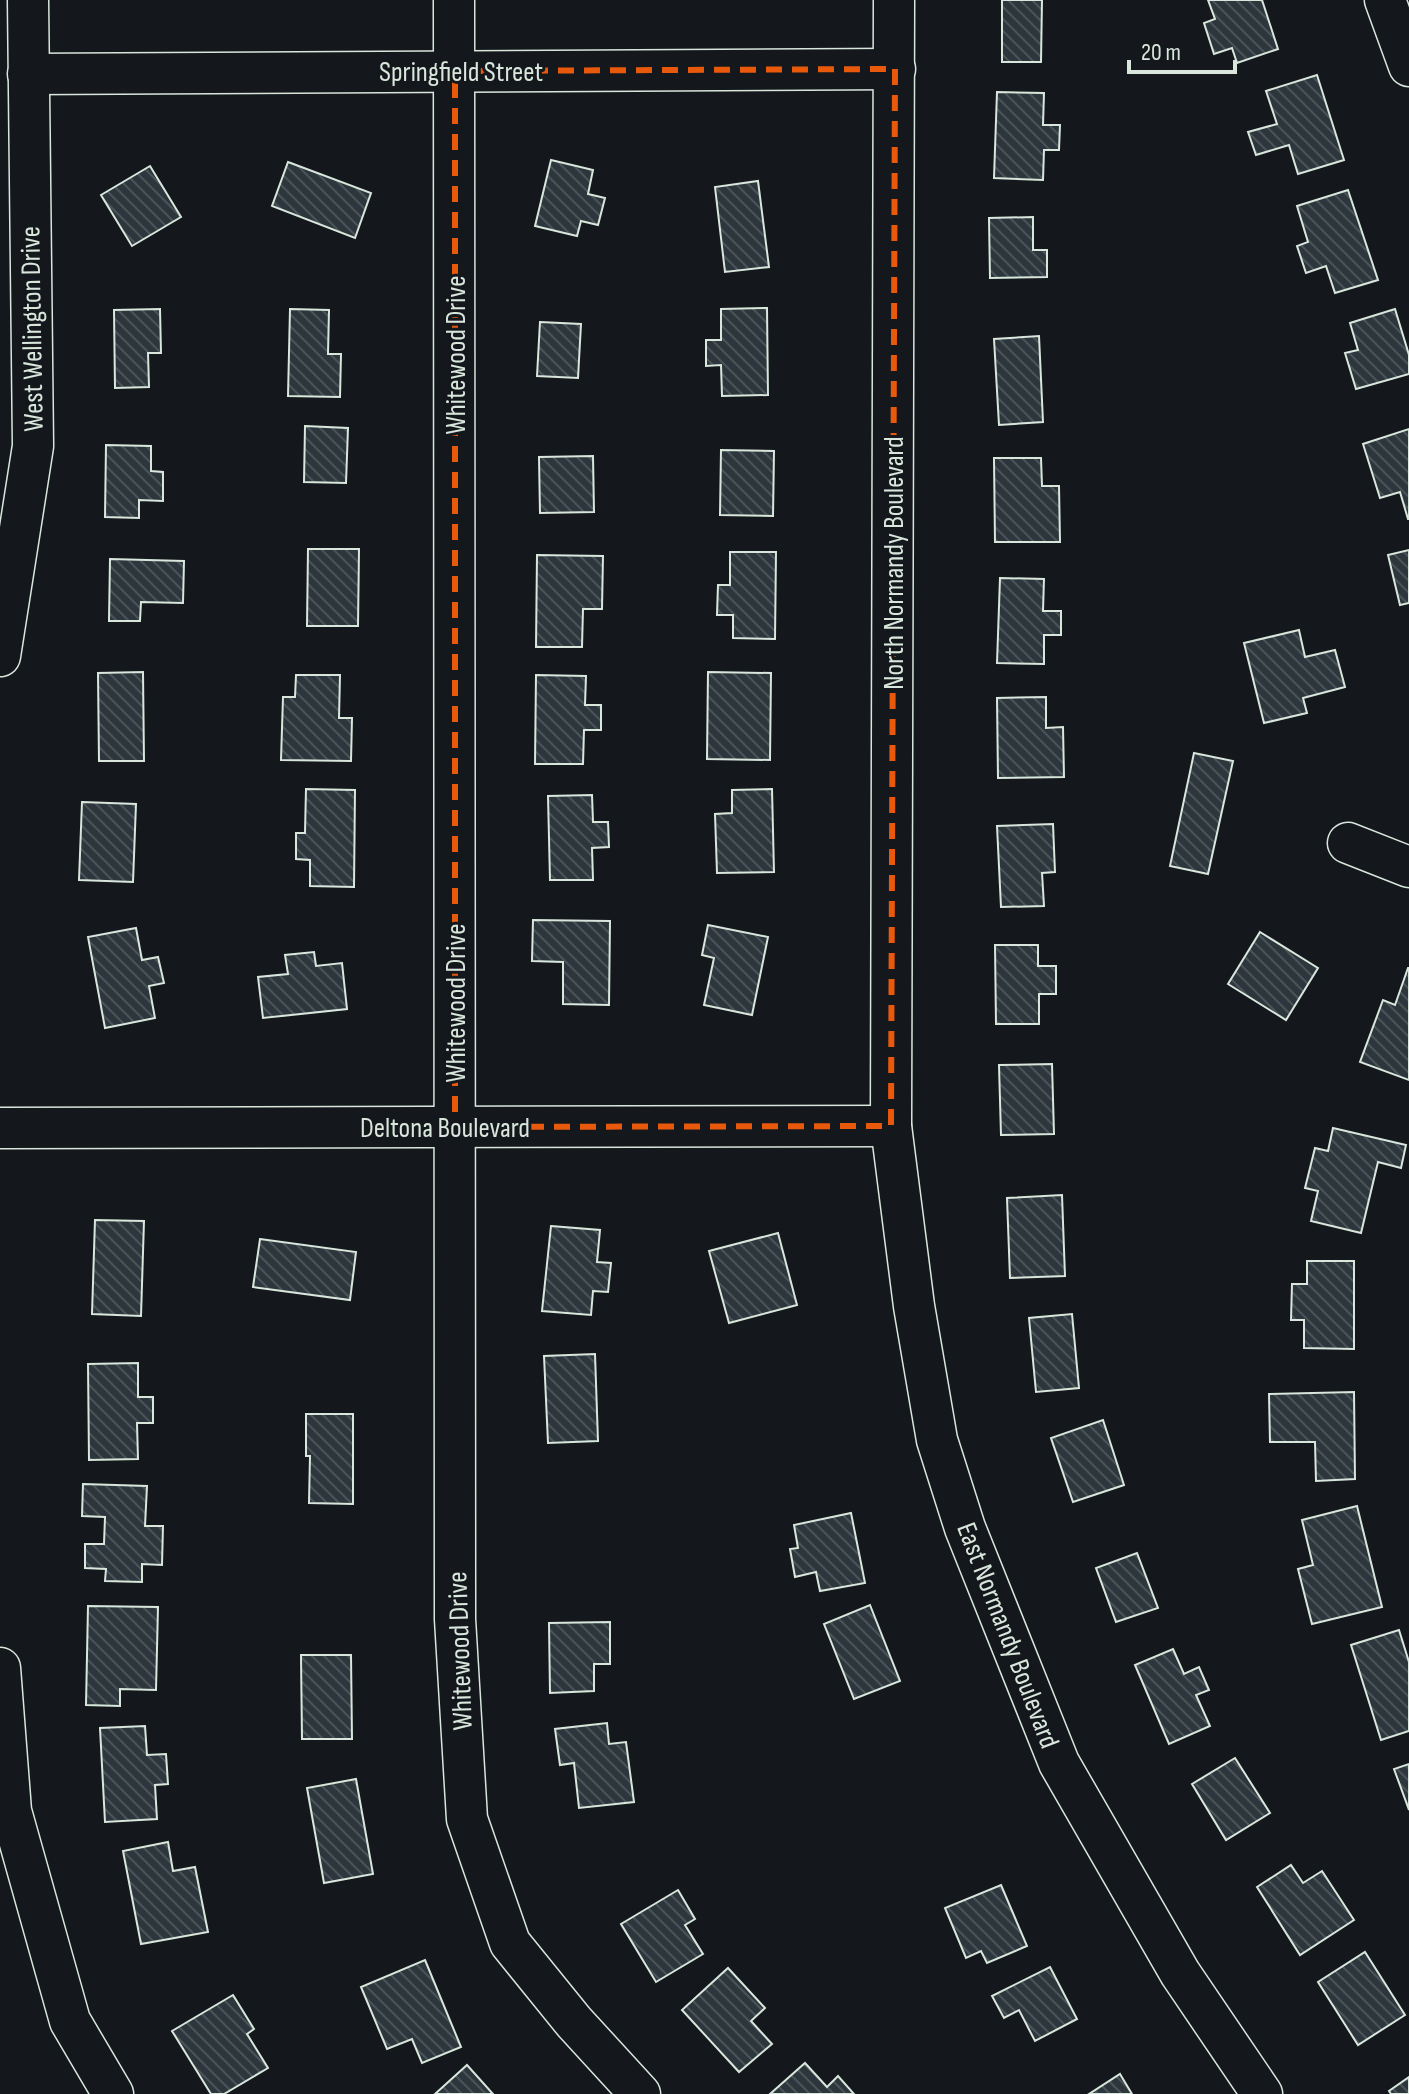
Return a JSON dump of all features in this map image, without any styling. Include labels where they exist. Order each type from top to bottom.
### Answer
[{"type":"street","name":"West Wellington Drive","points":[[0,656],[33,446],[28,0]]},
{"type":"street","name":"Whitewood Drive","points":[[454,0],[455,1619],[467,1819],[510,1943],[574,2022],[640,2094]]},
{"type":"street","name":"North Normandy Boulevard","points":[[891,1126],[894,0]]},
{"type":"street","points":[[1385,0],[1409,66]]},
{"type":"street","name":"Springfield Street","points":[[28,74],[895,69]]},
{"type":"street","points":[[1348,843],[1409,867]]},
{"type":"street","name":"Deltona Boulevard","points":[[0,1128],[891,1126]]},
{"type":"street","name":"East Normandy Boulevard","points":[[891,1126],[914,1306],[937,1440],[965,1528],[1059,1763],[1180,1973],[1262,2094]]},
{"type":"street","points":[[0,1668],[11,1811],[70,2021],[113,2094]]},
{"type":"highlighted area","points":[[895,69],[891,1126],[455,1127],[455,71]]},
{"type":"building","points":[[1002,0],[1042,0],[1041,62],[1002,62]]},
{"type":"building","points":[[1208,0],[1262,0],[1278,49],[1237,63],[1232,48],[1214,54],[1204,23],[1215,19]]},
{"type":"building","points":[[1317,75],[1344,160],[1298,174],[1289,145],[1256,155],[1248,132],[1277,124],[1266,91]]},
{"type":"building","points":[[997,92],[1044,93],[1043,125],[1060,125],[1059,150],[1044,150],[1043,180],[994,178]]},
{"type":"building","points":[[551,160],[593,170],[588,194],[605,198],[598,225],[581,221],[577,236],[535,226]]},
{"type":"building","points":[[288,162],[371,193],[355,238],[272,206]]},
{"type":"building","points":[[150,166],[181,217],[132,246],[101,195]]},
{"type":"building","points":[[758,181],[769,267],[725,272],[715,187]]},
{"type":"building","points":[[1348,190],[1378,280],[1335,293],[1326,266],[1306,273],[1297,246],[1308,242],[1297,206]]},
{"type":"building","points":[[1033,217],[1033,250],[1047,250],[1047,277],[990,278],[989,218]]},
{"type":"building","points":[[767,308],[768,395],[722,396],[721,365],[706,366],[706,340],[721,340],[721,309]]},
{"type":"building","points":[[160,309],[161,353],[148,353],[149,387],[115,388],[114,310]]},
{"type":"building","points":[[290,309],[329,310],[328,354],[341,354],[340,397],[288,396]]},
{"type":"building","points":[[1395,309],[1409,355],[1409,374],[1356,389],[1345,353],[1358,350],[1350,323]]},
{"type":"building","points":[[540,322],[581,324],[578,378],[537,376]]},
{"type":"building","points":[[1039,336],[1043,422],[999,425],[994,339]]},
{"type":"building","points":[[305,426],[348,428],[346,483],[304,482]]},
{"type":"building","points":[[1409,429],[1408,519],[1400,492],[1380,498],[1363,444]]},
{"type":"building","points":[[106,445],[151,446],[151,471],[163,472],[163,501],[139,500],[139,518],[105,517]]},
{"type":"building","points":[[721,450],[774,451],[773,516],[720,515]]},
{"type":"building","points":[[593,456],[594,512],[540,513],[539,457]]},
{"type":"building","points":[[994,458],[1041,458],[1042,486],[1059,486],[1060,542],[995,542]]},
{"type":"building","points":[[308,549],[359,549],[358,626],[307,626]]},
{"type":"building","points":[[1409,550],[1409,603],[1400,605],[1388,555]]},
{"type":"building","points":[[730,552],[776,552],[775,639],[733,638],[733,615],[717,615],[718,585],[730,585]]},
{"type":"building","points":[[537,555],[603,556],[602,609],[583,609],[582,647],[536,647]]},
{"type":"building","points":[[110,559],[184,561],[183,603],[141,602],[140,621],[109,621]]},
{"type":"building","points":[[1000,578],[1044,579],[1043,611],[1061,611],[1061,635],[1044,635],[1044,664],[997,663]]},
{"type":"building","points":[[1299,630],[1305,657],[1335,650],[1345,687],[1303,698],[1307,713],[1264,723],[1244,643]]},
{"type":"building","points":[[143,672],[144,761],[99,761],[98,673]]},
{"type":"building","points":[[708,672],[771,673],[770,760],[707,759]]},
{"type":"building","points":[[296,675],[340,675],[339,718],[352,718],[351,761],[281,760],[283,697],[295,697]]},
{"type":"building","points":[[536,675],[586,676],[585,705],[601,705],[601,730],[584,730],[583,764],[535,764]]},
{"type":"building","points":[[1046,697],[1046,728],[1063,727],[1064,777],[998,778],[997,698]]},
{"type":"building","points":[[1194,753],[1233,761],[1208,874],[1170,866]]},
{"type":"building","points":[[306,789],[355,790],[354,887],[310,886],[310,860],[296,859],[296,833],[305,833]]},
{"type":"building","points":[[772,789],[774,872],[717,873],[715,814],[732,813],[732,790]]},
{"type":"building","points":[[592,795],[593,822],[608,822],[609,847],[592,848],[593,880],[550,880],[548,796]]},
{"type":"building","points":[[82,802],[136,804],[133,882],[79,880]]},
{"type":"building","points":[[1053,824],[1055,872],[1042,873],[1044,906],[1001,907],[997,826]]},
{"type":"building","points":[[533,920],[610,921],[609,1005],[563,1004],[563,962],[532,961]]},
{"type":"building","points":[[708,925],[768,937],[752,1015],[704,1005],[714,958],[702,955]]},
{"type":"building","points":[[136,928],[142,960],[158,957],[164,983],[149,986],[155,1018],[105,1028],[88,937]]},
{"type":"building","points":[[1260,932],[1318,968],[1286,1020],[1228,984]]},
{"type":"building","points":[[995,945],[1038,945],[1038,966],[1056,966],[1056,994],[1039,994],[1039,1024],[996,1024]]},
{"type":"building","points":[[314,952],[316,966],[342,963],[347,1009],[263,1018],[258,977],[288,974],[285,955]]},
{"type":"building","points":[[1408,968],[1409,1080],[1360,1062],[1383,1000],[1395,1005]]},
{"type":"building","points":[[1052,1064],[1054,1134],[1001,1135],[999,1065]]},
{"type":"building","points":[[1333,1128],[1406,1145],[1401,1168],[1378,1162],[1361,1233],[1311,1221],[1318,1191],[1305,1188],[1315,1148],[1328,1151]]},
{"type":"building","points":[[1062,1195],[1065,1276],[1010,1278],[1007,1198]]},
{"type":"building","points":[[95,1220],[144,1221],[141,1316],[92,1314]]},
{"type":"building","points":[[551,1226],[600,1230],[597,1262],[611,1263],[608,1292],[593,1291],[591,1315],[542,1311]]},
{"type":"building","points":[[778,1233],[797,1305],[729,1323],[709,1251]]},
{"type":"building","points":[[260,1239],[356,1252],[350,1300],[253,1287]]},
{"type":"building","points":[[1307,1261],[1354,1261],[1354,1349],[1304,1348],[1304,1320],[1291,1320],[1292,1284],[1307,1284]]},
{"type":"building","points":[[1072,1314],[1079,1388],[1036,1392],[1029,1318]]},
{"type":"building","points":[[595,1354],[598,1441],[548,1443],[544,1356]]},
{"type":"building","points":[[138,1363],[138,1397],[153,1397],[153,1423],[137,1423],[138,1459],[89,1460],[88,1364]]},
{"type":"building","points":[[1354,1392],[1355,1479],[1316,1481],[1315,1442],[1270,1442],[1269,1394]]},
{"type":"building","points":[[306,1414],[353,1414],[353,1504],[309,1503],[310,1456],[306,1456]]},
{"type":"building","points":[[1103,1420],[1124,1485],[1073,1502],[1051,1438]]},
{"type":"building","points":[[83,1484],[147,1486],[145,1526],[163,1526],[162,1565],[142,1564],[142,1582],[105,1581],[106,1569],[85,1568],[85,1544],[104,1544],[105,1517],[82,1516]]},
{"type":"building","points":[[1357,1506],[1382,1607],[1312,1624],[1298,1569],[1313,1565],[1302,1520]]},
{"type":"building","points":[[851,1513],[865,1583],[820,1591],[816,1572],[795,1577],[790,1549],[798,1548],[794,1525]]},
{"type":"building","points":[[1137,1553],[1158,1608],[1116,1622],[1096,1568]]},
{"type":"building","points":[[870,1605],[900,1681],[854,1699],[824,1624]]},
{"type":"building","points":[[88,1606],[158,1607],[156,1690],[120,1689],[120,1706],[86,1705]]},
{"type":"building","points":[[610,1622],[610,1664],[594,1664],[594,1691],[550,1693],[549,1623]]},
{"type":"building","points":[[1399,1630],[1409,1662],[1409,1731],[1381,1740],[1351,1645]]},
{"type":"building","points":[[1173,1649],[1184,1674],[1199,1667],[1209,1690],[1196,1695],[1210,1726],[1169,1744],[1135,1665]]},
{"type":"building","points":[[301,1655],[351,1655],[352,1739],[302,1739]]},
{"type":"building","points":[[607,1723],[609,1744],[626,1742],[634,1802],[579,1808],[574,1763],[560,1765],[555,1729]]},
{"type":"building","points":[[145,1726],[147,1755],[166,1754],[168,1784],[155,1785],[157,1819],[105,1822],[100,1728]]},
{"type":"building","points":[[1235,1758],[1270,1813],[1226,1840],[1192,1784]]},
{"type":"building","points":[[1409,1764],[1409,1810],[1394,1769]]},
{"type":"building","points":[[356,1779],[373,1874],[324,1883],[307,1788]]},
{"type":"building","points":[[168,1842],[173,1871],[195,1867],[208,1932],[141,1944],[123,1851]]},
{"type":"building","points":[[1291,1865],[1303,1883],[1322,1871],[1354,1920],[1300,1955],[1257,1887]]},
{"type":"building","points":[[1001,1885],[1027,1946],[987,1963],[981,1951],[966,1958],[945,1908]]},
{"type":"building","points":[[678,1890],[695,1919],[685,1925],[703,1954],[656,1982],[621,1924]]},
{"type":"building","points":[[1365,1952],[1405,2015],[1358,2045],[1318,1982]]},
{"type":"building","points":[[425,1960],[461,2047],[422,2063],[412,2039],[387,2049],[361,1987]]},
{"type":"building","points":[[1050,1967],[1077,2019],[1035,2041],[1019,2010],[1004,2018],[992,1996]]},
{"type":"building","points":[[728,1968],[765,2008],[751,2021],[772,2044],[739,2072],[682,2010]]},
{"type":"building","points":[[233,1995],[254,2029],[247,2034],[268,2068],[224,2094],[211,2094],[172,2031]]},
{"type":"building","points":[[805,2063],[827,2087],[838,2076],[854,2094],[770,2094]]},
{"type":"building","points":[[467,2065],[493,2094],[435,2094]]},
{"type":"building","points":[[1120,2074],[1132,2094],[1089,2094]]},
{"type":"building","points":[[1409,2077],[1409,2094],[1391,2094],[1389,2091]]}]
